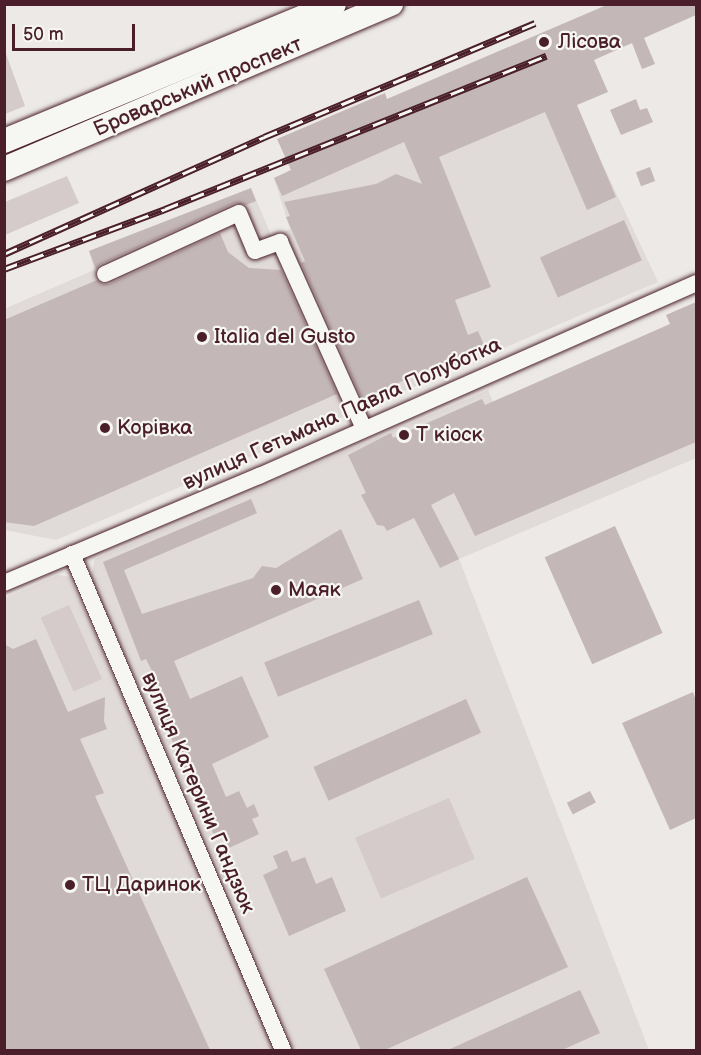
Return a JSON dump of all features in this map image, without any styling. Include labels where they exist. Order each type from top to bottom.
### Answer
[{"type":"highway","name":"Броварський проспект","points":[[4,141],[334,4]]},
{"type":"highway","name":"Броварський проспект","points":[[4,169],[391,4]]},
{"type":"street","points":[[105,274],[239,213],[255,251],[280,242],[364,429]]},
{"type":"street","name":"вулиця Гетьмана Павла Полуботка","points":[[4,583],[364,429],[696,283]]},
{"type":"street","name":"вулиця Катерини Гандзюк","points":[[72,554],[283,1050]]},
{"type":"shaded area","points":[[5,51],[25,106],[4,114]]},
{"type":"shaded area","points":[[555,63],[658,282],[56,540],[5,530],[4,309],[94,270],[89,251],[251,188],[272,237],[290,229],[274,178],[394,125]]},
{"type":"shaded area","points":[[67,176],[79,203],[5,235],[5,202]]},
{"type":"shaded area","points":[[696,322],[696,458],[459,559],[649,1050],[294,1050],[222,877],[91,577],[95,559],[488,390],[496,409]]},
{"type":"shaded area","points":[[58,575],[70,577],[276,1050],[5,1050],[5,598]]},
{"type":"shaded area","points":[[69,605],[102,679],[74,692],[41,618]]},
{"type":"shaded area","points":[[449,798],[475,859],[381,899],[355,838]]},
{"type":"building","points":[[609,4],[696,4],[696,15],[644,38],[655,64],[642,69],[632,43],[594,60],[608,92],[577,105],[616,197],[587,210],[545,112],[439,157],[491,287],[455,300],[468,335],[478,331],[484,345],[362,399],[301,263],[305,261],[286,217],[290,216],[284,202],[376,184],[396,174],[422,184],[404,142],[282,196],[274,178],[291,170],[277,139],[385,93],[387,99]]},
{"type":"building","points":[[636,99],[640,110],[647,108],[653,122],[621,135],[610,110]]},
{"type":"building","points":[[650,167],[655,181],[641,186],[636,172]]},
{"type":"building","points":[[251,188],[256,201],[246,205],[235,203],[101,264],[96,269],[89,251]]},
{"type":"building","points":[[624,220],[642,260],[558,298],[540,257]]},
{"type":"building","points":[[220,233],[228,252],[249,268],[281,270],[337,394],[34,526],[4,522],[4,320],[97,280],[103,284],[109,284]]},
{"type":"building","points":[[696,302],[696,442],[475,536],[454,493],[431,505],[459,559],[440,568],[414,518],[387,531],[384,526],[377,525],[361,495],[366,493],[348,455],[391,433],[393,438],[482,399],[485,405],[670,324],[666,315]]},
{"type":"building","points":[[251,499],[257,513],[124,570],[142,614],[253,578],[262,566],[276,568],[341,529],[363,579],[174,661],[190,699],[242,676],[269,737],[212,764],[226,797],[239,791],[247,808],[254,804],[259,816],[252,819],[259,834],[229,848],[221,832],[214,835],[201,807],[152,694],[161,690],[146,659],[141,661],[103,562]]},
{"type":"building","points":[[615,526],[663,633],[592,664],[545,557]]},
{"type":"building","points":[[419,600],[433,634],[278,697],[264,663]]},
{"type":"building","name":"ТЦ Даринок","points":[[36,639],[68,712],[105,697],[104,721],[107,729],[80,739],[104,793],[95,796],[210,1050],[4,1050],[4,644],[13,649]]},
{"type":"building","points":[[693,692],[696,701],[696,818],[670,830],[622,723]]},
{"type":"building","points":[[466,699],[481,733],[328,801],[313,767]]},
{"type":"building","points":[[590,791],[596,803],[573,814],[567,803]]},
{"type":"building","points":[[287,850],[292,862],[305,857],[316,884],[332,877],[346,911],[289,936],[263,875],[278,868],[273,856]]},
{"type":"building","points":[[527,877],[568,967],[385,1050],[361,1050],[324,969]]},
{"type":"building","points":[[580,990],[600,1033],[562,1050],[448,1050]]},
{"type":"railway","points":[[4,254],[264,137],[535,23]]},
{"type":"railway","points":[[4,269],[165,209],[546,56]]},
{"type":"place","name":"Лісова","points":[[544,42]]},
{"type":"place","name":"Italia del Gusto","points":[[202,337]]},
{"type":"place","name":"Корівка","points":[[105,428]]},
{"type":"place","name":"Т кіоск","points":[[404,435]]},
{"type":"place","name":"Маяк","points":[[276,590]]},
{"type":"place","name":"ТЦ Даринок","points":[[70,885]]}]
